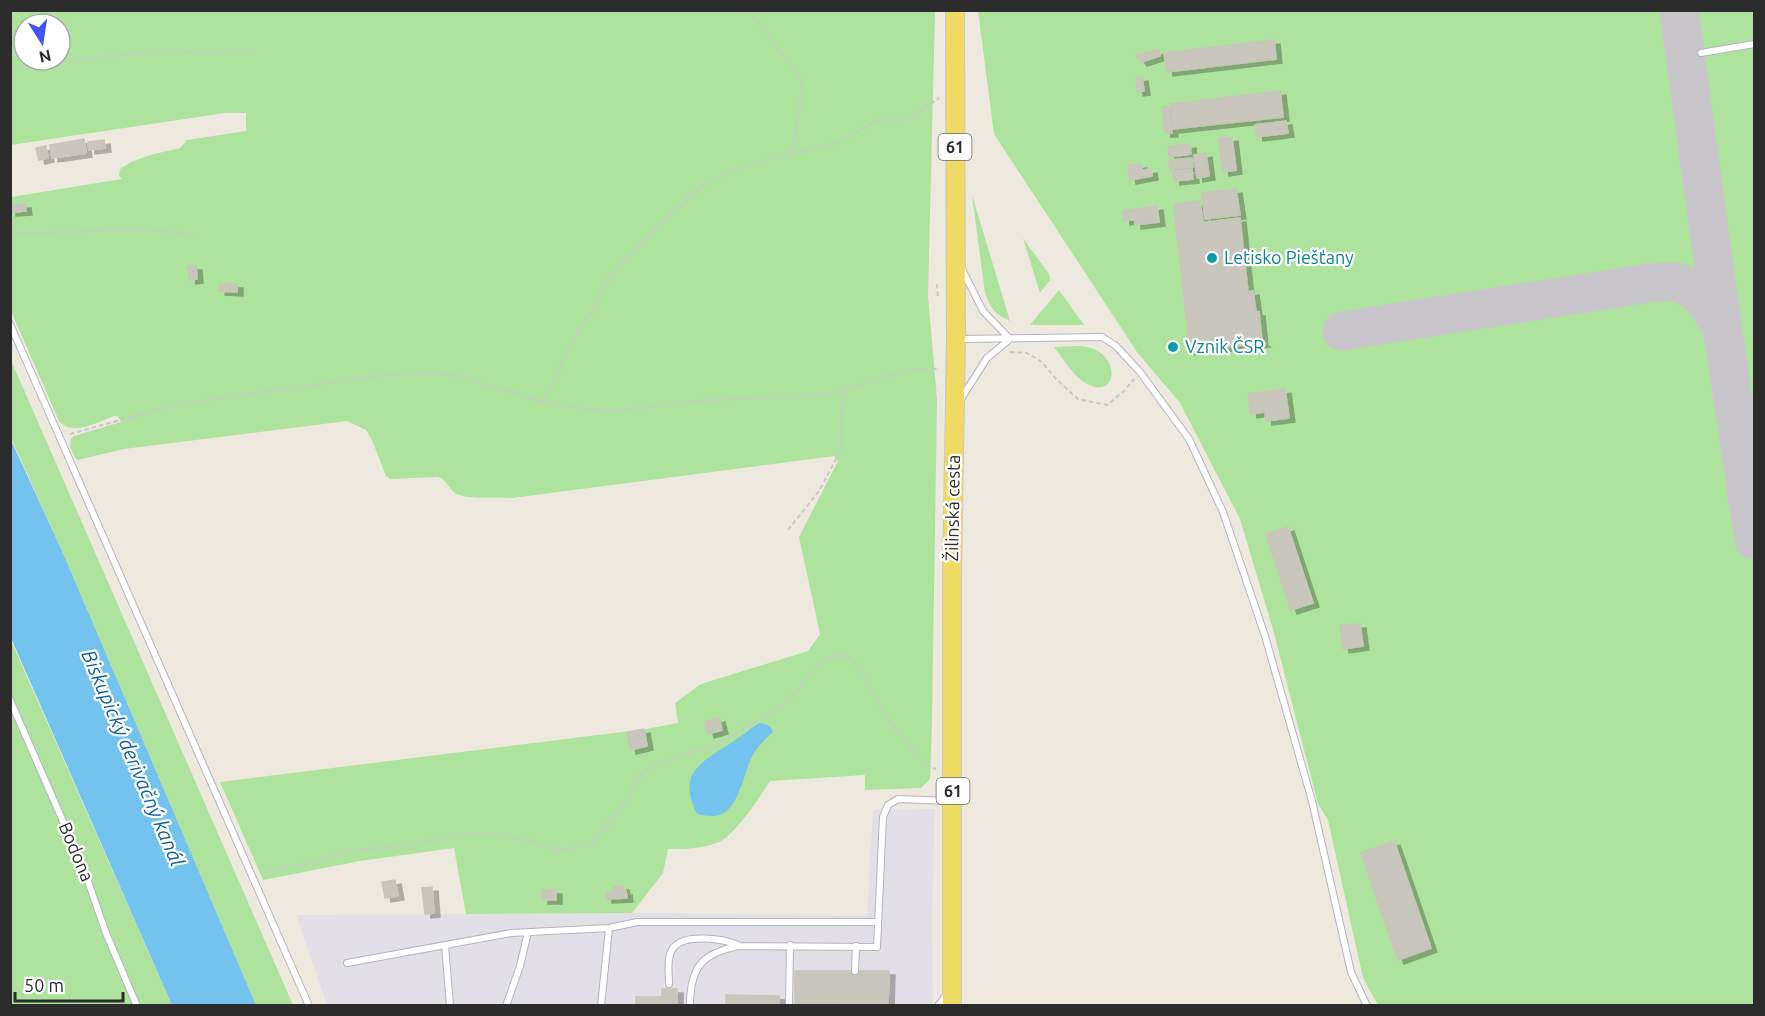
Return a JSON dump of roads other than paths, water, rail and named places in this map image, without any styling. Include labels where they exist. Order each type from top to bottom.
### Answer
[{"type":"main road","name":"Žilinská cesta","points":[[952,1005],[954,771],[952,576],[956,368],[955,10]]},
{"type":"lane","points":[[1701,53],[1755,44]]},
{"type":"lane","points":[[956,256],[982,311],[1010,339]]},
{"type":"lane","points":[[10,324],[309,1005]]},
{"type":"lane","points":[[956,339],[1102,337],[1116,346],[1140,372],[1189,439],[1223,512],[1265,636],[1312,801],[1351,972],[1367,1005]]},
{"type":"lane","points":[[955,412],[987,358],[1010,339]]},
{"type":"lane","name":"Bodona","points":[[10,700],[83,867],[106,933],[137,1005]]},
{"type":"lane","points":[[690,1005],[691,982],[698,965],[721,949],[739,946],[790,945],[878,947],[883,817],[888,804],[898,799],[953,801]]},
{"type":"lane","points":[[348,963],[511,933],[609,928],[637,922],[878,922]]},
{"type":"lane","points":[[601,1005],[609,928]]},
{"type":"lane","points":[[506,1005],[520,966],[528,933]]},
{"type":"lane","points":[[669,984],[671,952],[680,942],[707,939],[727,940],[739,946]]},
{"type":"lane","points":[[445,945],[450,1005]]},
{"type":"lane","points":[[789,1005],[790,945]]},
{"type":"lane","points":[[855,971],[856,946]]},
{"type":"lane","points":[[938,1005],[953,986]]},
{"type":"water","name":"Biskupický derivačný kanál","points":[[10,438],[63,553],[256,1005],[172,1005],[11,638]]},
{"type":"water","points":[[759,723],[768,725],[773,732],[754,753],[735,801],[719,815],[697,814],[690,789],[694,772],[708,758]]},
{"type":"place","name":"Letisko Piešťany","points":[[1212,258]]},
{"type":"place","name":"Vznik ČSR","points":[[1173,347]]}]
